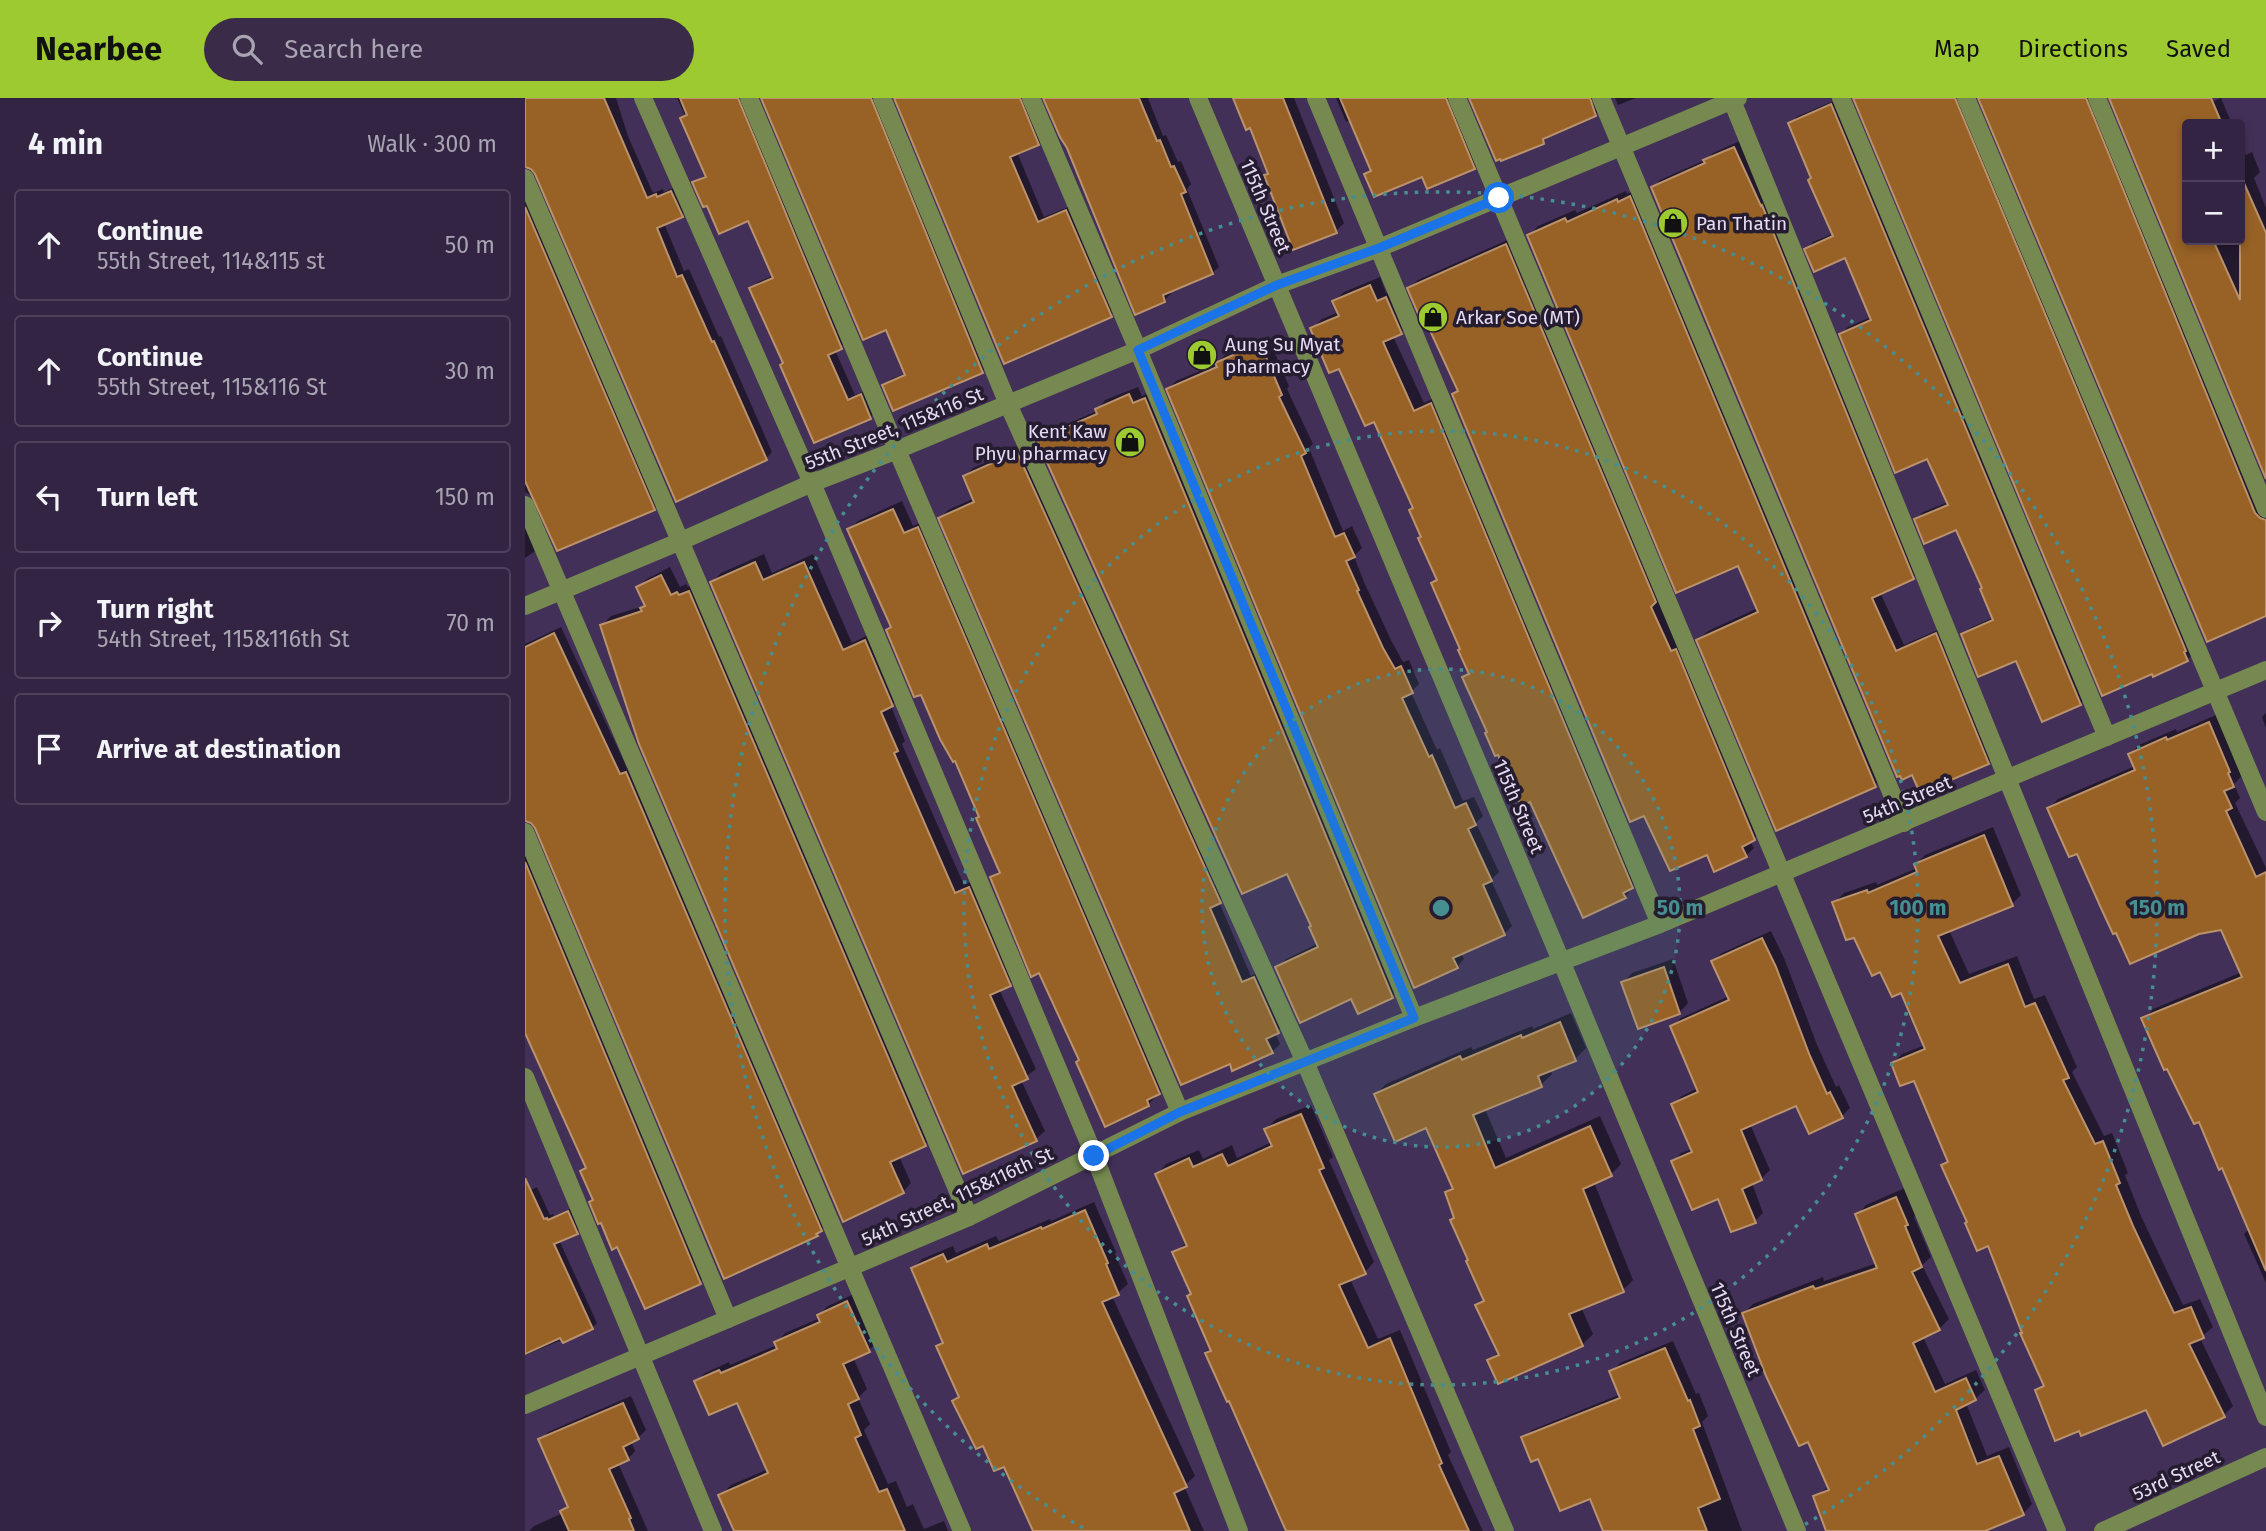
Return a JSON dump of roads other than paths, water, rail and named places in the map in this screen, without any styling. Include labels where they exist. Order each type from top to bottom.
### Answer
[{"type":"street","points":[[643,98],[812,483],[1094,1156],[1239,1531]]},
{"type":"street","points":[[749,98],[1180,1112]]},
{"type":"street","points":[[882,98],[1007,404],[1305,1062],[1505,1531]]},
{"type":"street","points":[[1031,98],[1414,1018]]},
{"type":"street","name":"115th Street","points":[[1198,98],[1562,963],[1797,1531]]},
{"type":"street","points":[[1316,98],[1660,924]]},
{"type":"street","points":[[1457,98],[2057,1531]]},
{"type":"street","points":[[1601,98],[1904,823]]},
{"type":"street","points":[[1841,98],[2107,737]]},
{"type":"street","points":[[1966,98],[2266,812]]},
{"type":"street","points":[[2097,98],[2266,509]]},
{"type":"street","points":[[1734,99],[2266,1417]]},
{"type":"street","name":"55th Street, 115&116 St","points":[[525,606],[812,483],[1138,350],[1277,285],[1379,248],[1734,99]]},
{"type":"street","points":[[525,178],[969,1217]]},
{"type":"street","points":[[525,505],[962,1531]]},
{"type":"street","name":"54th Street","points":[[1562,963],[1782,874],[2266,670]]},
{"type":"street","points":[[525,832],[728,1320]]},
{"type":"street","name":"54th Street, 115&116th St","points":[[525,1405],[969,1217],[1180,1112],[1414,1018],[1562,963]]},
{"type":"street","points":[[525,1077],[713,1531]]},
{"type":"street","name":"53rd Street","points":[[2115,1529],[2266,1457]]},
{"type":"place","name":"Pan Thatin","points":[[1673,223]]},
{"type":"place","name":"Arkar Soe (MT)","points":[[1433,317]]},
{"type":"place","name":"Aung Su Myat pharmacy","points":[[1202,355]]},
{"type":"place","name":"Kent Kaw Phyu pharmacy","points":[[1130,442]]}]
